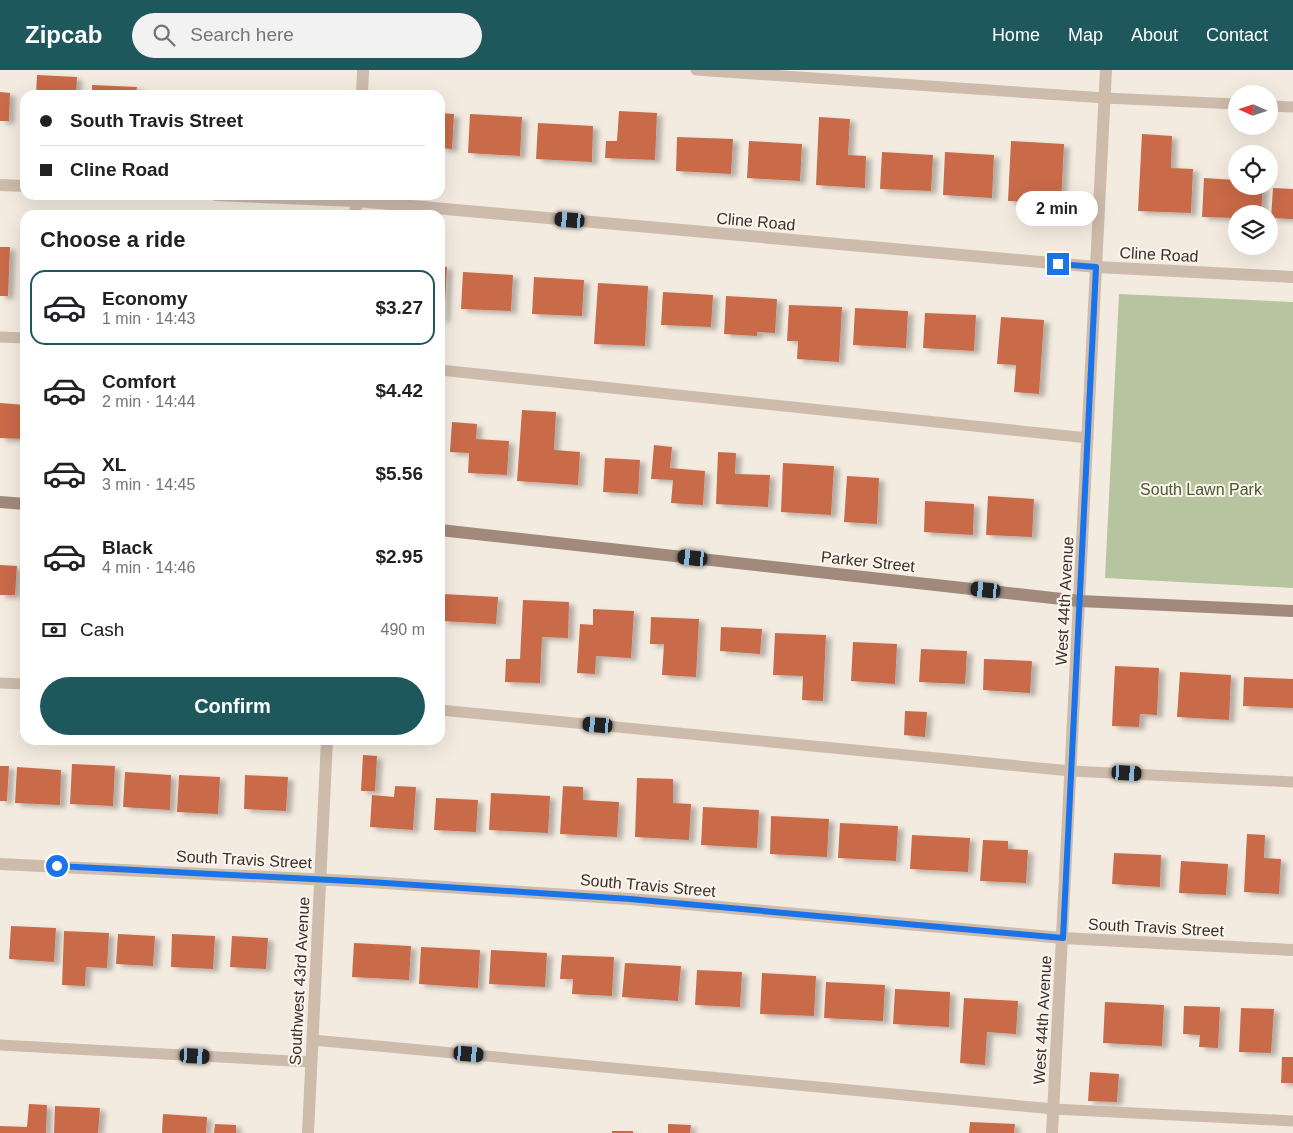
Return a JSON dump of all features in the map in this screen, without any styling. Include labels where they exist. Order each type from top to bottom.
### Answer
[{"type":"main road","points":[[0,502],[20,504]]},
{"type":"main road","name":"Parker Street","points":[[445,531],[1080,601],[1293,611]]},
{"type":"street","points":[[362,90],[363,70]]},
{"type":"street","name":"West 44th Avenue","points":[[1052,1133],[1106,70]]},
{"type":"street","points":[[0,185],[20,186]]},
{"type":"street","name":"Cline Road","points":[[377,200],[1096,267],[1293,277]]},
{"type":"street","name":"Southwest 43rd Avenue","points":[[308,1133],[327,745]]},
{"type":"street","name":"South Travis Street","points":[[0,864],[321,880],[630,899],[1063,938],[1293,950]]},
{"type":"lane","points":[[696,70],[1105,98],[1228,104]]},
{"type":"lane","points":[[1278,106],[1293,107]]},
{"type":"lane","points":[[0,337],[20,338]]},
{"type":"lane","points":[[445,371],[1088,438]]},
{"type":"lane","points":[[0,683],[20,684]]},
{"type":"lane","points":[[445,710],[1071,770],[1293,782]]},
{"type":"lane","points":[[313,1040],[1054,1109],[1293,1121]]},
{"type":"lane","points":[[0,1045],[312,1062]]},
{"type":"green space","name":"South Lawn Park","points":[[1119,294],[1293,302],[1293,588],[1105,578]]},
{"type":"building","points":[[37,75],[77,77],[76,90],[36,90]]},
{"type":"building","points":[[92,85],[137,87],[137,90],[92,90]]},
{"type":"building","points":[[0,92],[10,93],[9,121],[0,121]]},
{"type":"building","points":[[619,111],[657,113],[655,160],[605,158],[606,141],[617,141]]},
{"type":"building","points":[[445,113],[454,114],[452,149],[445,148]]},
{"type":"building","points":[[470,114],[522,117],[520,156],[468,153]]},
{"type":"building","points":[[819,117],[850,119],[848,155],[866,156],[865,188],[816,185]]},
{"type":"building","points":[[538,123],[593,126],[592,162],[536,159]]},
{"type":"building","points":[[1142,134],[1172,136],[1171,168],[1193,169],[1191,213],[1138,211]]},
{"type":"building","points":[[677,137],[733,139],[731,174],[676,171]]},
{"type":"building","points":[[749,141],[802,144],[800,181],[747,178]]},
{"type":"building","points":[[1011,141],[1064,144],[1061,203],[1008,201]]},
{"type":"building","points":[[882,152],[933,155],[931,191],[880,189]]},
{"type":"building","points":[[945,152],[994,155],[992,198],[943,195]]},
{"type":"building","points":[[1204,178],[1228,180],[1228,195],[1262,195],[1262,205],[1228,205],[1228,218],[1202,217]]},
{"type":"building","points":[[1278,188],[1293,189],[1293,219],[1278,218],[1278,205],[1272,205],[1273,195],[1278,195]]},
{"type":"building","points":[[0,247],[10,247],[8,296],[0,296]]},
{"type":"building","points":[[445,267],[447,267],[445,302]]},
{"type":"building","points":[[463,272],[513,275],[511,311],[461,309]]},
{"type":"building","points":[[534,277],[584,280],[582,316],[532,314]]},
{"type":"building","points":[[598,283],[648,286],[645,346],[594,344]]},
{"type":"building","points":[[663,292],[713,295],[711,327],[661,325]]},
{"type":"building","points":[[726,296],[777,299],[775,333],[757,332],[757,336],[724,334]]},
{"type":"building","points":[[789,305],[842,307],[839,362],[797,359],[798,341],[787,341]]},
{"type":"building","points":[[855,308],[908,311],[906,348],[853,345]]},
{"type":"building","points":[[925,313],[976,315],[974,351],[923,348]]},
{"type":"building","points":[[1001,317],[1044,320],[1039,394],[1014,392],[1016,365],[997,364]]},
{"type":"building","points":[[0,403],[20,405],[20,439],[0,438]]},
{"type":"building","points":[[522,410],[556,412],[554,450],[580,452],[578,485],[517,481]]},
{"type":"building","points":[[452,422],[477,424],[476,439],[509,441],[507,475],[468,473],[469,453],[450,452]]},
{"type":"building","points":[[654,445],[672,447],[670,468],[705,471],[703,505],[671,503],[673,480],[651,479]]},
{"type":"building","points":[[718,452],[736,453],[735,474],[770,475],[768,507],[716,504]]},
{"type":"building","points":[[605,458],[640,460],[638,494],[603,492]]},
{"type":"building","points":[[783,463],[834,466],[831,515],[781,512]]},
{"type":"building","points":[[847,476],[879,478],[877,524],[844,522]]},
{"type":"building","points":[[988,496],[1034,499],[1032,537],[986,535]]},
{"type":"building","points":[[925,501],[974,504],[973,535],[924,532]]},
{"type":"building","points":[[0,565],[17,566],[15,595],[0,595]]},
{"type":"building","points":[[445,594],[498,597],[496,624],[445,621]]},
{"type":"building","points":[[523,600],[569,602],[568,638],[542,637],[540,683],[505,682],[506,659],[520,659]]},
{"type":"building","points":[[593,609],[634,611],[631,658],[596,656],[595,674],[577,673],[580,624],[593,625]]},
{"type":"building","points":[[651,617],[699,619],[696,677],[662,675],[664,644],[650,644]]},
{"type":"building","points":[[721,627],[762,629],[760,654],[720,651]]},
{"type":"building","points":[[775,633],[826,635],[823,701],[802,700],[803,676],[773,675]]},
{"type":"building","points":[[853,642],[897,644],[895,684],[851,681]]},
{"type":"building","points":[[921,649],[967,651],[965,684],[919,682]]},
{"type":"building","points":[[984,659],[1032,661],[1030,693],[983,690]]},
{"type":"building","points":[[1115,666],[1159,668],[1157,715],[1140,714],[1139,727],[1112,726]]},
{"type":"building","points":[[1180,672],[1231,675],[1229,720],[1177,717]]},
{"type":"building","points":[[1244,677],[1293,679],[1293,708],[1243,706]]},
{"type":"building","points":[[905,711],[927,712],[925,737],[904,735]]},
{"type":"building","points":[[363,755],[377,756],[375,791],[361,791]]},
{"type":"building","points":[[72,764],[115,766],[113,806],[70,804]]},
{"type":"building","points":[[0,766],[9,766],[7,801],[0,801]]},
{"type":"building","points":[[17,767],[61,770],[60,805],[15,803]]},
{"type":"building","points":[[125,772],[171,775],[170,810],[123,807]]},
{"type":"building","points":[[179,775],[220,777],[218,814],[177,812]]},
{"type":"building","points":[[245,775],[288,777],[286,811],[244,809]]},
{"type":"building","points":[[637,778],[673,779],[673,803],[691,804],[689,840],[635,837]]},
{"type":"building","points":[[395,786],[416,787],[413,830],[370,827],[372,795],[394,797]]},
{"type":"building","points":[[563,786],[583,787],[583,800],[619,802],[617,837],[560,834]]},
{"type":"building","points":[[491,793],[550,796],[548,833],[489,830]]},
{"type":"building","points":[[436,798],[478,800],[476,832],[434,830]]},
{"type":"building","points":[[703,807],[759,810],[757,848],[701,845]]},
{"type":"building","points":[[771,816],[829,819],[827,857],[770,854]]},
{"type":"building","points":[[840,823],[898,826],[896,861],[838,858]]},
{"type":"building","points":[[1247,834],[1265,835],[1264,858],[1281,859],[1279,894],[1244,892]]},
{"type":"building","points":[[912,835],[970,838],[968,872],[910,869]]},
{"type":"building","points":[[983,840],[1008,841],[1008,849],[1028,850],[1026,883],[980,881]]},
{"type":"building","points":[[1114,853],[1161,855],[1160,887],[1112,884]]},
{"type":"building","points":[[1181,861],[1228,864],[1226,895],[1179,893]]},
{"type":"building","points":[[11,926],[56,928],[54,962],[9,959]]},
{"type":"building","points":[[64,931],[109,933],[107,968],[86,967],[85,986],[62,985]]},
{"type":"building","points":[[118,934],[155,936],[153,966],[116,964]]},
{"type":"building","points":[[172,934],[215,936],[213,969],[171,967]]},
{"type":"building","points":[[232,936],[268,938],[266,969],[230,967]]},
{"type":"building","points":[[354,943],[411,946],[409,980],[352,977]]},
{"type":"building","points":[[421,947],[480,950],[478,988],[419,984]]},
{"type":"building","points":[[491,950],[547,953],[545,987],[489,984]]},
{"type":"building","points":[[562,955],[614,957],[612,996],[572,994],[573,979],[560,979]]},
{"type":"building","points":[[625,963],[681,966],[678,1001],[622,997]]},
{"type":"building","points":[[697,970],[742,972],[740,1007],[695,1005]]},
{"type":"building","points":[[762,973],[816,976],[814,1016],[760,1014]]},
{"type":"building","points":[[826,982],[885,985],[883,1021],[824,1018]]},
{"type":"building","points":[[895,989],[950,992],[949,1027],[893,1024]]},
{"type":"building","points":[[964,998],[1018,1001],[1016,1034],[987,1032],[985,1065],[960,1063]]},
{"type":"building","points":[[1105,1002],[1164,1005],[1162,1046],[1103,1043]]},
{"type":"building","points":[[1184,1006],[1220,1007],[1218,1048],[1199,1047],[1200,1035],[1183,1034]]},
{"type":"building","points":[[1241,1008],[1274,1009],[1271,1053],[1239,1052]]},
{"type":"building","points":[[1282,1057],[1293,1057],[1293,1083],[1281,1083]]},
{"type":"building","points":[[1090,1072],[1119,1074],[1117,1102],[1088,1101]]},
{"type":"building","points":[[29,1104],[47,1105],[46,1133],[0,1133],[0,1126],[27,1127]]},
{"type":"building","points":[[55,1106],[100,1108],[98,1133],[54,1133]]},
{"type":"building","points":[[163,1114],[207,1117],[206,1133],[162,1133]]},
{"type":"building","points":[[970,1122],[1015,1124],[1014,1133],[969,1133]]},
{"type":"building","points":[[215,1124],[236,1125],[236,1133],[214,1133]]},
{"type":"building","points":[[668,1124],[691,1125],[690,1133],[668,1133]]},
{"type":"building","points":[[612,1131],[633,1131],[633,1133],[612,1133]]},
{"type":"route","points":[[57,866],[370,882],[630,899],[1063,938],[1096,267],[1058,264]]}]
